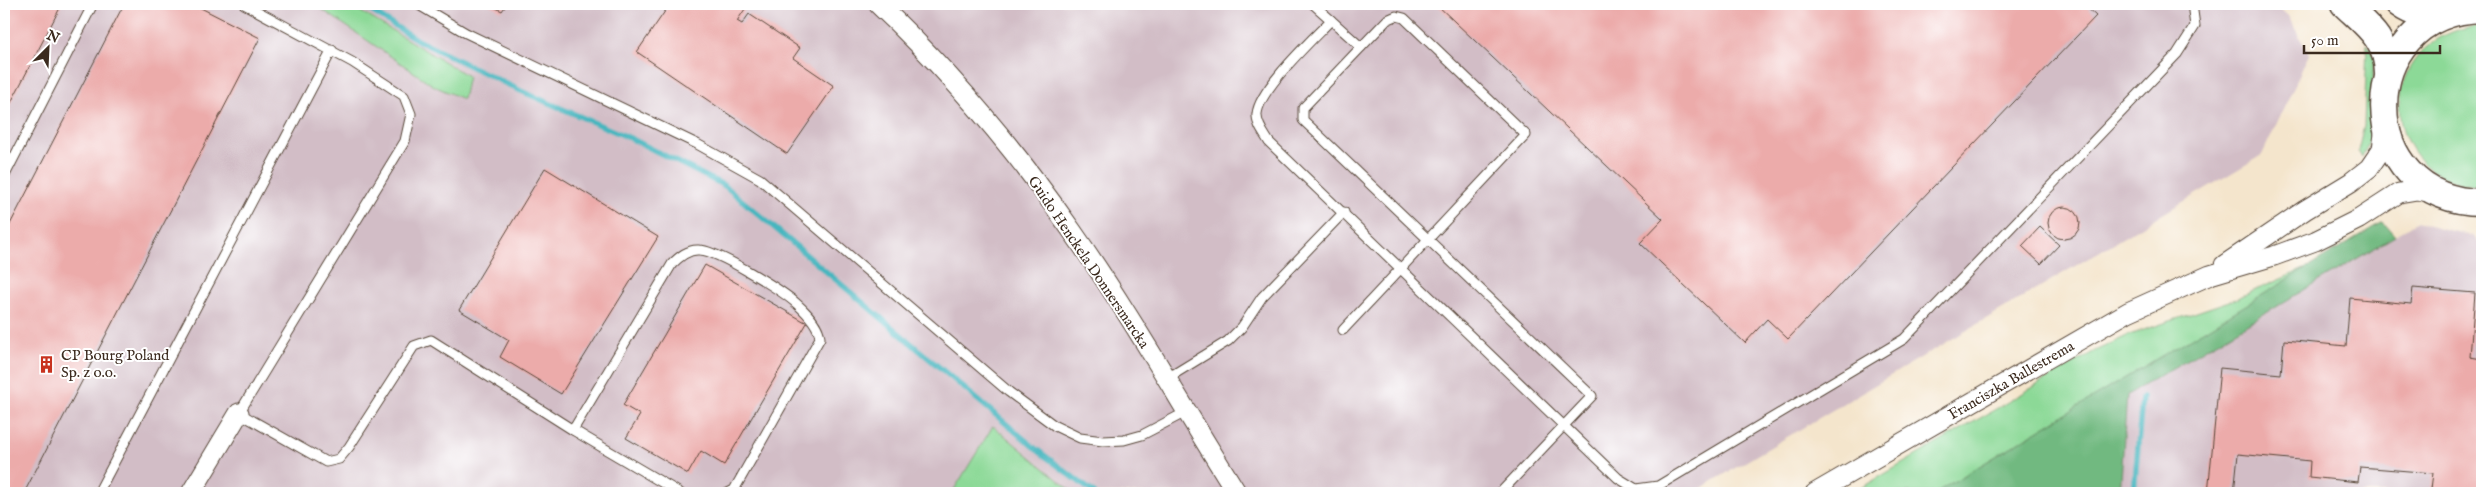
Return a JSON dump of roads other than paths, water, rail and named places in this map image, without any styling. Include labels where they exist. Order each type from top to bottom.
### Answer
[{"type":"street","name":"Guido Henckela Donnersmarcka","points":[[878,4],[937,62],[1013,150],[1073,232],[1237,493]]},
{"type":"street","points":[[2344,4],[2381,42],[2386,51],[2388,73],[2382,107],[2384,124],[2391,146],[2403,165],[2419,181],[2438,193],[2454,198],[2482,202]]},
{"type":"street","points":[[2399,4],[2423,16],[2482,9]]},
{"type":"street","points":[[2388,73],[2397,54],[2411,37],[2428,24],[2447,14]]},
{"type":"street","name":"Franciszka Ballestrema","points":[[1815,493],[2098,329],[2210,275],[2305,210],[2352,182],[2369,168],[2382,149],[2384,124]]},
{"type":"street","name":"Franciszka Ballestrema","points":[[2210,275],[2274,256],[2315,240],[2359,219],[2399,193],[2417,190],[2438,193]]},
{"type":"street","points":[[191,493],[239,413]]},
{"type":"lane","points":[[4,177],[92,4]]},
{"type":"lane","points":[[244,4],[332,50],[404,96],[411,114],[405,141],[239,413],[326,462],[339,459],[349,447],[414,346],[431,340],[573,430],[680,493]]},
{"type":"lane","points":[[417,4],[466,33],[697,144],[760,179],[1008,392],[1054,426],[1080,438],[1103,442],[1124,440],[1142,435],[1186,412]]},
{"type":"lane","points":[[1313,4],[1361,47]]},
{"type":"lane","points":[[1331,20],[1270,86],[1260,100],[1257,115],[1259,126],[1269,142],[1344,212],[1618,478],[1636,489],[1658,486],[1884,353],[1904,339],[2177,54],[2195,26],[2192,4]]},
{"type":"lane","points":[[1343,330],[1402,268],[1428,239],[1526,135],[1404,18],[1396,16],[1387,20],[1303,108],[1303,120],[1428,239],[1592,396],[1500,493]]},
{"type":"lane","points":[[98,493],[332,50]]},
{"type":"lane","points":[[1166,380],[1228,341],[1242,327],[1262,297],[1344,212]]},
{"type":"lane","points":[[573,430],[672,264],[680,255],[698,250],[719,257],[761,280],[796,303],[819,329],[820,338],[734,490],[728,493]]},
{"type":"waterway","points":[[360,4],[419,41],[521,91],[630,138],[725,186],[1036,449],[1094,493]]},
{"type":"waterway","points":[[2134,493],[2142,398]]},
{"type":"place","name":"CP Bourg Poland Sp. z o.o.","points":[[47,364]]}]
